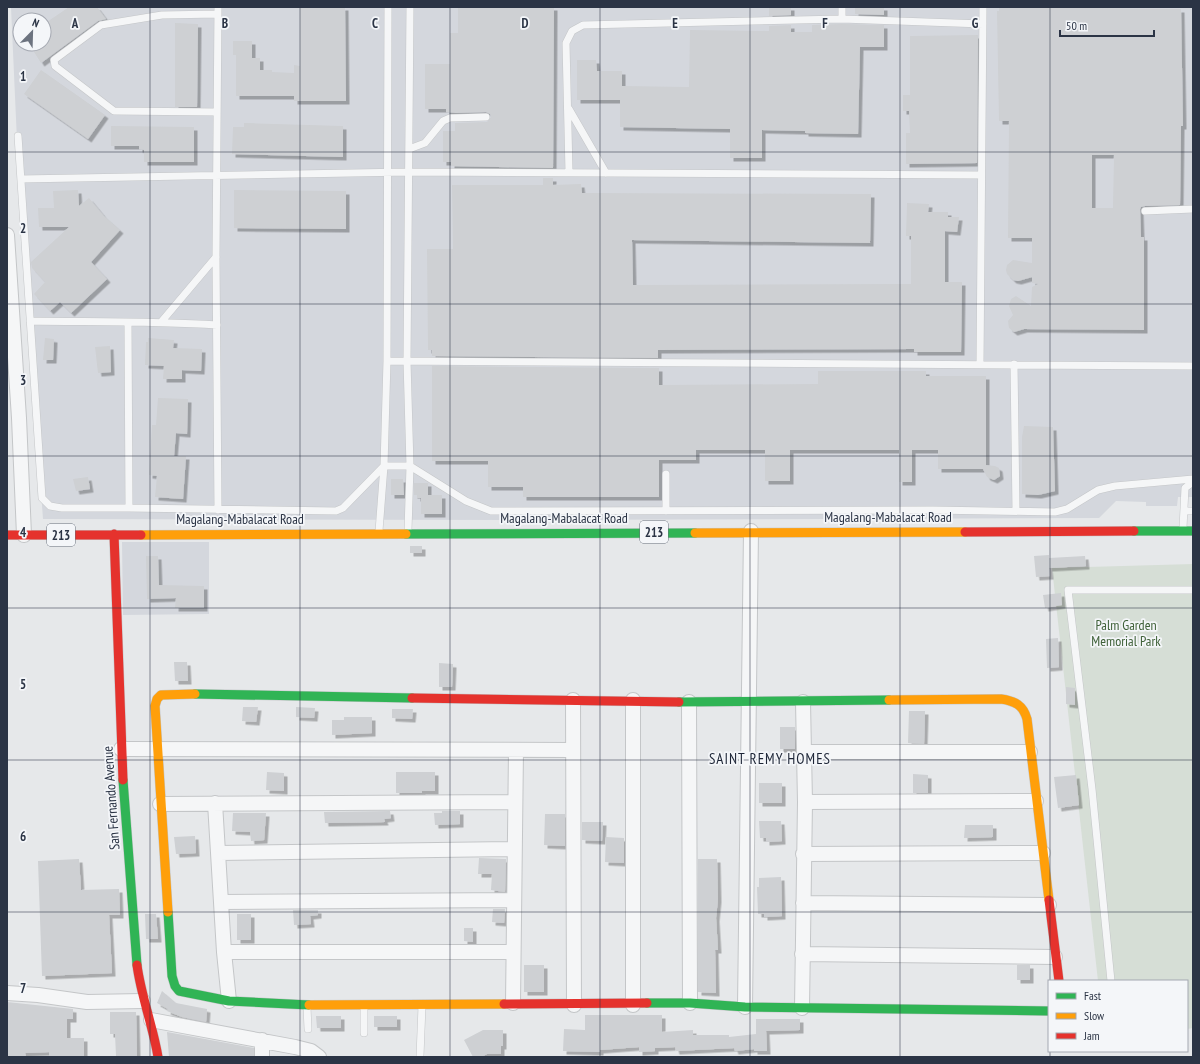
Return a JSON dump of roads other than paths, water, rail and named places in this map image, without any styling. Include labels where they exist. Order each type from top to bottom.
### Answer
[{"type":"street","points":[[7,235],[24,536]]},
{"type":"street","points":[[746,1007],[751,531]]},
{"type":"street","name":"Magalang-Mabalacat Road","points":[[7,535],[751,531],[1193,531]]},
{"type":"street","name":"San Fernando Avenue","points":[[114,534],[121,749],[136,966],[143,1001],[151,1020],[158,1057]]},
{"type":"street","points":[[1048,1011],[746,1007],[690,1003],[633,1005],[308,1005],[229,1001],[182,993],[176,989],[170,970],[155,706],[159,697],[165,694],[689,702],[1000,699],[1014,701],[1022,706],[1025,712],[1059,980]]},
{"type":"street","points":[[573,700],[574,1005]]},
{"type":"street","points":[[633,700],[633,1005]]},
{"type":"street","points":[[689,702],[690,1003]]},
{"type":"street","points":[[802,702],[805,752],[802,1008]]},
{"type":"street","points":[[121,749],[573,750]]},
{"type":"street","points":[[513,1004],[514,802],[516,750]]},
{"type":"street","points":[[805,752],[1030,752]]},
{"type":"street","points":[[805,802],[1036,801]]},
{"type":"street","points":[[160,804],[514,802]]},
{"type":"street","points":[[215,803],[224,952],[229,1001]]},
{"type":"street","points":[[218,853],[514,848]]},
{"type":"street","points":[[804,854],[1043,853]]},
{"type":"street","points":[[222,902],[514,900]]},
{"type":"street","points":[[803,903],[1049,905]]},
{"type":"street","points":[[224,952],[513,952]]},
{"type":"street","points":[[802,954],[1055,957]]},
{"type":"street","points":[[7,993],[38,995],[87,1002],[143,1001]]},
{"type":"street","points":[[151,1020],[262,1040],[311,1051],[319,1057]]},
{"type":"street","points":[[262,1040],[262,1057]]},
{"type":"lane","points":[[379,533],[384,466],[387,361],[388,7]]},
{"type":"lane","points":[[408,533],[410,466],[407,361],[410,7]]},
{"type":"lane","points":[[842,7],[842,19]]},
{"type":"lane","points":[[980,364],[983,7]]},
{"type":"lane","points":[[217,112],[114,111],[55,66],[54,60],[101,25],[162,15],[218,10],[218,176],[216,257],[218,510]]},
{"type":"lane","points":[[569,172],[566,43],[572,31],[583,25],[842,19],[983,24]]},
{"type":"lane","points":[[568,107],[606,172]]},
{"type":"lane","points":[[409,149],[425,143],[443,121],[450,118],[486,117]]},
{"type":"lane","points":[[18,136],[42,498],[50,506],[62,508],[340,510],[384,466],[410,466],[466,502],[491,510],[666,512],[1016,510],[1055,512],[1067,509],[1098,490],[1115,486],[1193,479]]},
{"type":"lane","points":[[21,179],[387,172],[981,175]]},
{"type":"lane","points":[[1145,211],[1193,209]]},
{"type":"lane","points":[[162,321],[216,257]]},
{"type":"lane","points":[[30,321],[128,323],[162,321],[217,325]]},
{"type":"lane","points":[[128,323],[129,508]]},
{"type":"lane","points":[[387,361],[1193,366]]},
{"type":"lane","points":[[1014,364],[1016,510]]},
{"type":"lane","points":[[666,474],[666,512]]},
{"type":"lane","points":[[1183,530],[1185,488],[1193,482]]},
{"type":"lane","points":[[1184,511],[1193,511]]},
{"type":"lane","points":[[1111,980],[1092,789],[1068,590],[1193,590]]},
{"type":"lane","points":[[308,1005],[308,1029]]},
{"type":"lane","points":[[420,1056],[422,1005]]},
{"type":"lane","points":[[364,1006],[364,1033]]},
{"type":"district","name":"SAINT REMY HOMES","points":[[770,759]]},
{"type":"park label","name":"Palm Garden Memorial Park","points":[[1126,634]]}]
